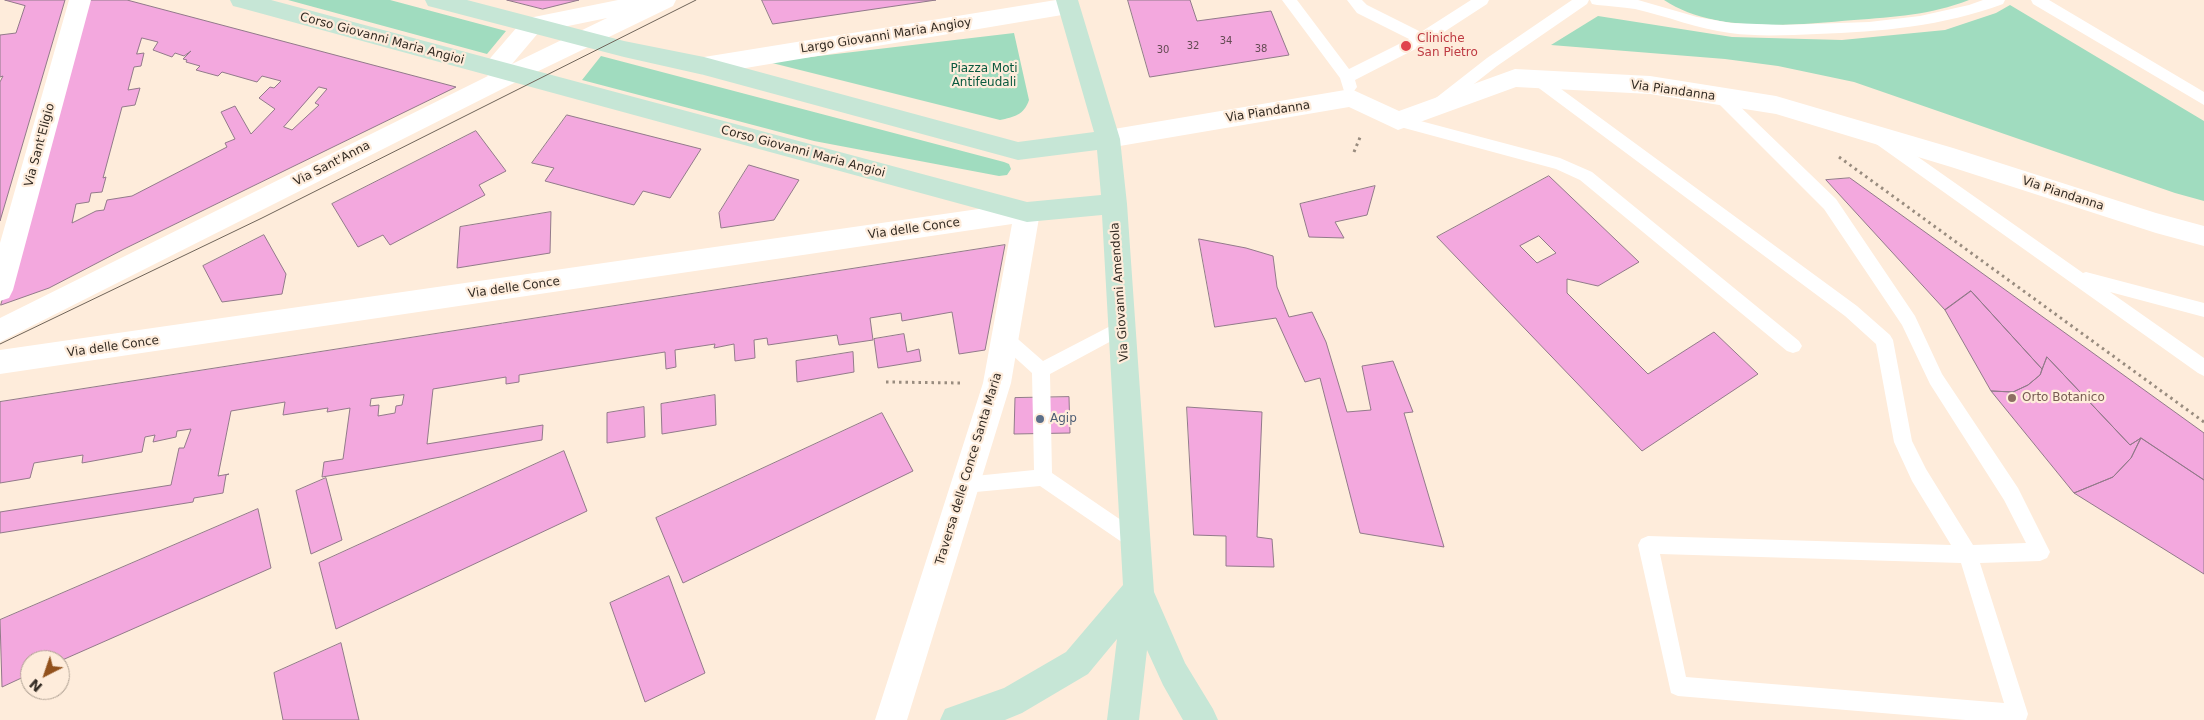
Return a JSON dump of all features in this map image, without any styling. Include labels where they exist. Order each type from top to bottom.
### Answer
[{"type":"street","name":"Via Sant'Eligio","points":[[0,290],[80,0]]},
{"type":"street","name":"Corso Giovanni Maria Angioi","points":[[241,0],[1027,212],[1114,204]]},
{"type":"street","points":[[436,0],[584,39],[704,66],[1018,152],[1108,139]]},
{"type":"street","points":[[503,71],[532,25],[657,0]]},
{"type":"street","name":"Via Sant'Anna","points":[[0,331],[503,71],[584,39],[665,0]]},
{"type":"street","name":"Largo Giovanni Maria Angioy","points":[[704,66],[1067,3]]},
{"type":"street","name":"Via Giovanni Amendola","points":[[1067,3],[1108,139],[1114,204],[1139,590],[1123,720]]},
{"type":"street","name":"Via Piandanna","points":[[1398,121],[1514,78],[1650,85],[1776,105],[2156,223],[2204,236]]},
{"type":"street","points":[[1349,88],[1398,121]]},
{"type":"street","name":"Via Piandanna","points":[[1108,139],[1349,88]]},
{"type":"street","name":"Traversa delle Conce Santa Maria","points":[[891,720],[997,383],[1027,212]]},
{"type":"street","name":"Via delle Conce","points":[[0,362],[1027,212]]},
{"type":"street","points":[[956,720],[1011,702],[1077,664],[1139,590]]},
{"type":"street","name":"Via Giovanni Amendola","points":[[1139,590],[1167,661],[1189,703],[1202,720]]},
{"type":"lane","points":[[1289,0],[1349,88],[1482,0]]},
{"type":"lane","points":[[1354,0],[1362,9],[1422,39]]},
{"type":"lane","points":[[1433,108],[1492,62],[1579,3],[1590,0]]},
{"type":"lane","points":[[1596,0],[1634,4],[1697,22],[1731,28],[1783,30],[1868,27],[1920,21],[1971,10],[1998,0]]},
{"type":"lane","points":[[2038,0],[2204,100]]},
{"type":"lane","points":[[1537,80],[1852,311],[1884,340],[1903,442],[1919,475],[1968,554],[2018,714],[1678,686],[1648,545],[1968,554],[2040,552],[2011,494],[1936,379],[1909,321],[1830,204],[1721,97]]},
{"type":"lane","points":[[1398,121],[1560,164],[1586,176],[1793,346]]},
{"type":"lane","points":[[1875,135],[2204,368]]},
{"type":"lane","points":[[2076,277],[2204,310]]},
{"type":"lane","points":[[1041,370],[1122,327]]},
{"type":"lane","points":[[1005,338],[1041,370],[1042,477]]},
{"type":"lane","points":[[965,485],[1042,477],[1136,541]]},
{"type":"path","points":[[1354,152],[1365,128]]},
{"type":"path","points":[[1835,154],[2204,422]]},
{"type":"path","points":[[886,382],[997,383]]},
{"type":"green space","points":[[288,0],[390,0],[506,31],[487,54]]},
{"type":"green space","points":[[1664,0],[1969,0],[1940,9],[1883,18],[1807,24],[1756,25],[1731,23],[1707,18],[1684,11]]},
{"type":"green space","points":[[2010,5],[2204,121],[2204,201],[2175,193],[1854,82],[1778,66],[1725,59],[1551,45],[1598,16],[1732,37],[1842,40],[1945,30],[1996,13]]},
{"type":"green space","name":"Piazza Moti Antifeudali","points":[[1014,33],[1029,100],[1021,112],[1000,120],[768,62]]},
{"type":"green space","points":[[601,56],[1004,162],[1009,164],[1011,169],[1007,175],[999,176],[814,141],[582,80]]},
{"type":"building","points":[[5,0],[65,0],[0,221],[0,82],[3,76],[0,77],[0,35],[16,33],[25,6]]},
{"type":"building","points":[[90,0],[127,0],[456,87],[124,249],[49,288],[1,305]],"holes":[[[142,38],[158,42],[153,50],[172,57],[175,53],[184,56],[191,51],[183,59],[187,60],[186,62],[200,66],[196,70],[218,76],[222,72],[257,82],[262,76],[281,81],[274,88],[270,87],[259,98],[275,109],[251,134],[235,106],[221,112],[235,139],[225,143],[227,147],[132,196],[107,200],[104,210],[96,211],[72,223],[76,204],[89,202],[91,193],[102,192],[106,177],[103,178],[122,107],[135,105],[140,88],[128,90],[134,67],[141,66],[144,53],[137,54]],[[319,87],[327,89],[315,103],[319,105],[292,130],[284,127]]]},
{"type":"building","points":[[507,0],[579,0],[543,9]]},
{"type":"building","points":[[762,0],[936,0],[773,24]]},
{"type":"building","points":[[1128,0],[1190,0],[1197,21],[1271,11],[1289,55],[1150,77]]},
{"type":"building","points":[[567,115],[701,149],[670,198],[643,191],[634,205],[545,181],[554,168],[532,163]]},
{"type":"building","points":[[476,131],[506,171],[479,185],[485,195],[390,245],[383,235],[358,247],[332,204]]},
{"type":"building","points":[[749,165],[799,180],[774,220],[721,228],[719,213]]},
{"type":"building","points":[[1549,176],[1639,262],[1598,286],[1567,279],[1567,293],[1648,374],[1714,332],[1758,374],[1642,451],[1437,237]],"holes":[[[1539,236],[1556,253],[1537,263],[1520,246]]]},
{"type":"building","points":[[1850,178],[2204,433],[2204,480],[2141,438],[2130,445],[2047,357],[2042,369],[1971,291],[1945,310],[1826,180]]},
{"type":"building","points":[[1375,186],[1367,215],[1335,222],[1344,238],[1309,237],[1300,204]]},
{"type":"building","points":[[551,212],[550,253],[457,268],[460,227]]},
{"type":"building","points":[[264,235],[286,274],[282,294],[222,302],[203,266]]},
{"type":"building","points":[[1199,239],[1246,248],[1273,256],[1277,287],[1289,317],[1312,312],[1326,342],[1347,412],[1371,410],[1362,366],[1393,361],[1413,412],[1404,413],[1444,547],[1360,533],[1320,378],[1305,382],[1276,318],[1215,327]]},
{"type":"building","points":[[1005,245],[985,350],[959,354],[952,312],[902,321],[901,313],[870,318],[873,340],[839,345],[837,335],[768,345],[767,338],[754,340],[755,358],[735,361],[734,344],[714,348],[715,344],[675,350],[676,367],[666,369],[665,352],[519,375],[519,382],[506,384],[506,377],[433,389],[427,444],[543,425],[542,440],[322,477],[324,462],[343,459],[350,408],[327,412],[328,408],[283,415],[285,402],[231,411],[218,476],[229,474],[226,475],[223,493],[194,498],[193,502],[0,533],[0,512],[171,485],[179,448],[184,448],[191,429],[177,431],[176,437],[153,442],[155,435],[145,437],[142,452],[82,463],[83,455],[34,463],[30,478],[0,483],[0,402]],"holes":[[[404,395],[402,405],[396,406],[395,413],[378,416],[379,405],[370,406],[371,399]]]},
{"type":"building","points":[[1971,291],[2042,369],[2040,375],[2028,385],[2013,392],[1991,391],[1945,310]]},
{"type":"building","points":[[904,334],[907,352],[919,349],[921,361],[878,368],[874,339]]},
{"type":"building","points":[[853,352],[854,372],[797,382],[796,361]]},
{"type":"building","points":[[2047,357],[2130,445],[2141,438],[2131,458],[2113,477],[2074,493],[1991,391],[2013,392],[2028,385],[2040,375]]},
{"type":"building","points":[[715,395],[716,425],[662,434],[661,404]]},
{"type":"building","points":[[1069,397],[1070,433],[1014,434],[1015,398]]},
{"type":"building","points":[[644,407],[645,437],[607,443],[607,413]]},
{"type":"building","points":[[1187,407],[1262,412],[1257,537],[1272,539],[1274,567],[1226,566],[1226,536],[1194,535]]},
{"type":"building","points":[[882,413],[913,471],[683,583],[656,518]]},
{"type":"building","points":[[2141,438],[2204,480],[2204,574],[2074,493],[2113,477],[2131,458]]},
{"type":"building","points":[[564,451],[587,511],[336,629],[319,563]]},
{"type":"building","points":[[326,478],[342,540],[311,554],[296,491]]},
{"type":"building","points":[[258,509],[271,568],[70,657],[70,650],[20,650],[20,679],[2,687],[0,620]]},
{"type":"building","points":[[669,576],[705,673],[645,702],[610,603]]},
{"type":"building","points":[[341,643],[359,720],[283,720],[274,673]]},
{"type":"tram line","points":[[0,344],[262,218],[696,0]]},
{"type":"place","name":"Cliniche San Pietro","points":[[1406,46]]},
{"type":"place","name":"Orto Botanico","points":[[2012,398]]},
{"type":"place","name":"Agip","points":[[1040,419]]}]
